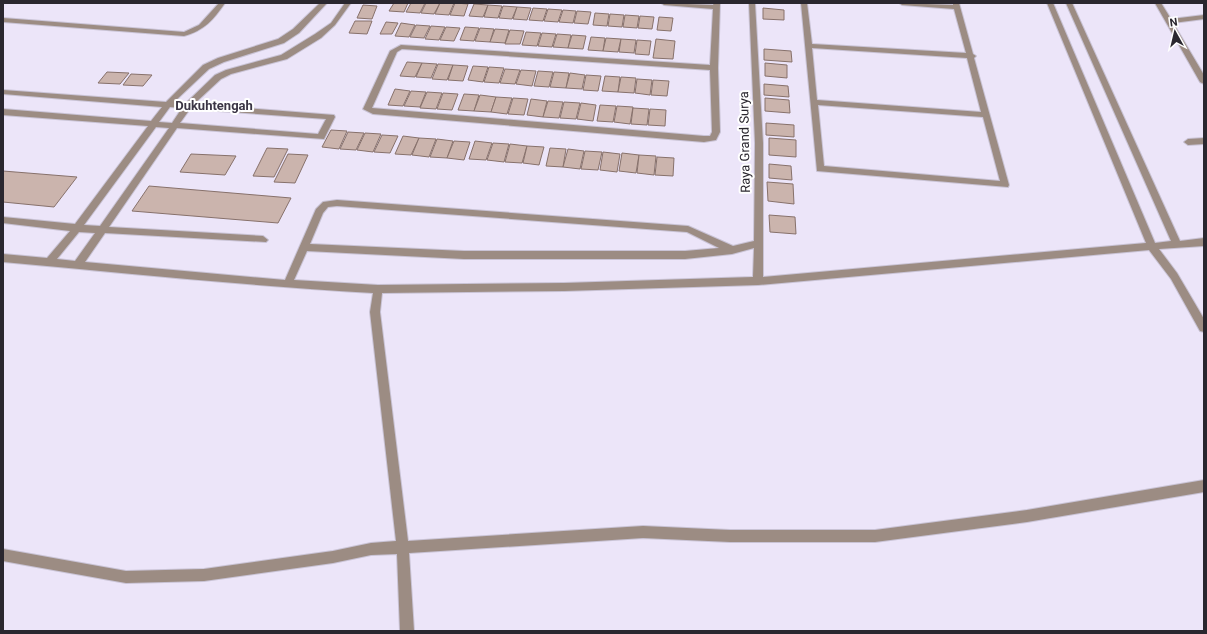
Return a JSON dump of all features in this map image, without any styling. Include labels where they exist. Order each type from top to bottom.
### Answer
[{"type":"street","points":[[3,20],[184,34],[206,25],[222,3]]},
{"type":"street","points":[[49,262],[77,228],[168,104],[195,76],[206,67],[227,58],[281,41],[296,31],[324,3]]},
{"type":"street","points":[[77,266],[188,106],[209,84],[234,70],[251,67],[284,57],[318,36],[333,24],[348,3]]},
{"type":"street","points":[[664,3],[717,5],[714,68],[716,132],[713,138],[704,139],[373,111],[367,109],[394,51],[400,47],[714,68]]},
{"type":"street","name":"Raya Grand Surya","points":[[752,3],[759,143],[758,281]]},
{"type":"street","points":[[804,3],[820,169],[1005,185],[972,56],[957,5],[902,3]]},
{"type":"street","points":[[1050,3],[1152,247],[1174,276],[1204,328]]},
{"type":"street","points":[[1069,3],[1177,245]]},
{"type":"street","points":[[1158,3],[1202,73],[1204,82]]},
{"type":"street","points":[[1169,21],[1204,17]]},
{"type":"street","points":[[808,46],[972,56]]},
{"type":"street","points":[[3,92],[331,117],[321,137],[3,112]]},
{"type":"street","points":[[814,102],[986,115]]},
{"type":"street","points":[[1188,142],[1204,141]]},
{"type":"street","points":[[288,284],[319,211],[326,204],[337,203],[688,229],[732,250]]},
{"type":"street","points":[[3,220],[102,230],[263,240]]},
{"type":"street","points":[[3,258],[77,266],[288,284],[378,289],[564,287],[758,281],[1204,242]]},
{"type":"street","points":[[303,247],[464,255],[685,255],[732,250],[759,243]]},
{"type":"street","points":[[378,289],[375,312],[403,548],[407,631]]},
{"type":"street","points":[[3,555],[126,577],[204,575],[333,557],[371,549],[643,532],[730,536],[875,536],[1027,516],[1204,486]]},
{"type":"building","points":[[394,3],[408,3],[404,12],[389,11]]},
{"type":"building","points":[[411,3],[425,3],[420,13],[406,12]]},
{"type":"building","points":[[426,3],[440,3],[434,14],[421,13]]},
{"type":"building","points":[[440,3],[454,3],[449,15],[435,14]]},
{"type":"building","points":[[455,3],[468,4],[464,16],[450,15]]},
{"type":"building","points":[[474,4],[488,5],[483,17],[469,16]]},
{"type":"building","points":[[363,5],[377,6],[372,19],[357,18]]},
{"type":"building","points":[[488,5],[502,6],[498,18],[484,17]]},
{"type":"building","points":[[503,6],[517,7],[512,19],[499,18]]},
{"type":"building","points":[[517,7],[531,8],[527,20],[513,19]]},
{"type":"building","points":[[533,8],[547,9],[543,21],[529,20]]},
{"type":"building","points":[[763,8],[784,10],[784,20],[763,19]]},
{"type":"building","points":[[548,9],[562,10],[558,22],[544,21]]},
{"type":"building","points":[[563,10],[576,11],[573,23],[559,22]]},
{"type":"building","points":[[577,11],[591,12],[588,24],[574,23]]},
{"type":"building","points":[[595,13],[609,14],[607,26],[593,25]]},
{"type":"building","points":[[610,14],[624,15],[622,27],[608,26]]},
{"type":"building","points":[[625,15],[639,16],[637,28],[623,27]]},
{"type":"building","points":[[640,16],[654,17],[652,29],[638,28]]},
{"type":"building","points":[[659,17],[673,18],[671,31],[657,30]]},
{"type":"building","points":[[355,21],[372,21],[367,34],[349,33]]},
{"type":"building","points":[[386,22],[398,23],[392,34],[380,34]]},
{"type":"building","points":[[401,23],[415,25],[409,37],[395,36]]},
{"type":"building","points":[[416,25],[430,26],[424,38],[410,37]]},
{"type":"building","points":[[431,26],[445,27],[439,40],[425,39]]},
{"type":"building","points":[[446,27],[460,28],[454,41],[440,40]]},
{"type":"building","points":[[465,27],[479,28],[474,41],[460,40]]},
{"type":"building","points":[[480,28],[494,29],[490,42],[475,41]]},
{"type":"building","points":[[495,29],[509,30],[505,43],[490,42]]},
{"type":"building","points":[[510,30],[524,31],[520,44],[505,44]]},
{"type":"building","points":[[526,32],[541,33],[537,46],[522,45]]},
{"type":"building","points":[[542,33],[556,34],[552,47],[538,46]]},
{"type":"building","points":[[557,34],[571,35],[568,48],[553,47]]},
{"type":"building","points":[[572,35],[586,36],[583,49],[568,48]]},
{"type":"building","points":[[591,37],[605,38],[603,51],[588,50]]},
{"type":"building","points":[[606,38],[621,39],[618,52],[603,51]]},
{"type":"building","points":[[621,39],[636,40],[634,53],[619,52]]},
{"type":"building","points":[[656,39],[675,41],[673,59],[653,58]]},
{"type":"building","points":[[637,40],[651,41],[649,55],[635,54]]},
{"type":"building","points":[[764,49],[791,51],[792,62],[764,60]]},
{"type":"building","points":[[407,62],[422,63],[415,77],[400,76]]},
{"type":"building","points":[[422,63],[437,64],[431,78],[416,77]]},
{"type":"building","points":[[765,63],[787,65],[787,78],[765,76]]},
{"type":"building","points":[[438,64],[453,65],[447,80],[432,79]]},
{"type":"building","points":[[453,65],[468,66],[463,81],[448,80]]},
{"type":"building","points":[[473,66],[488,67],[483,82],[468,80]]},
{"type":"building","points":[[489,67],[504,68],[499,83],[484,82]]},
{"type":"building","points":[[505,69],[520,70],[515,84],[500,83]]},
{"type":"building","points":[[521,70],[536,71],[532,86],[516,84]]},
{"type":"building","points":[[538,71],[553,72],[549,87],[534,86]]},
{"type":"building","points":[[107,72],[129,73],[120,84],[98,83]]},
{"type":"building","points":[[554,72],[569,73],[566,88],[550,87]]},
{"type":"building","points":[[570,73],[585,75],[582,89],[566,88]]},
{"type":"building","points":[[131,74],[152,75],[143,86],[123,85]]},
{"type":"building","points":[[586,75],[601,76],[598,91],[583,90]]},
{"type":"building","points":[[605,76],[620,77],[618,92],[602,91]]},
{"type":"building","points":[[621,77],[636,78],[634,93],[618,92]]},
{"type":"building","points":[[637,79],[652,80],[650,95],[635,93]]},
{"type":"building","points":[[653,80],[669,81],[667,96],[651,95]]},
{"type":"building","points":[[764,84],[788,86],[789,97],[764,95]]},
{"type":"building","points":[[395,89],[410,91],[403,106],[388,105]]},
{"type":"building","points":[[411,91],[426,92],[420,107],[404,106]]},
{"type":"building","points":[[427,92],[442,93],[436,109],[420,108]]},
{"type":"building","points":[[443,93],[458,94],[452,110],[437,109]]},
{"type":"building","points":[[464,94],[479,95],[474,111],[458,110]]},
{"type":"building","points":[[480,95],[496,97],[491,112],[474,111]]},
{"type":"building","points":[[496,97],[512,98],[507,114],[491,112]]},
{"type":"building","points":[[513,98],[528,99],[524,115],[508,114]]},
{"type":"building","points":[[765,98],[789,100],[790,113],[765,111]]},
{"type":"building","points":[[531,99],[547,101],[543,117],[527,115]]},
{"type":"building","points":[[548,101],[563,102],[559,118],[543,117]]},
{"type":"building","points":[[564,102],[580,103],[576,119],[560,118]]},
{"type":"building","points":[[581,103],[596,105],[593,121],[577,119]]},
{"type":"building","points":[[600,105],[616,106],[613,122],[597,121]]},
{"type":"building","points":[[617,106],[633,107],[630,124],[614,122]]},
{"type":"building","points":[[633,108],[649,109],[647,125],[631,124]]},
{"type":"building","points":[[650,109],[666,110],[665,126],[648,125]]},
{"type":"building","points":[[766,123],[794,125],[794,137],[766,135]]},
{"type":"building","points":[[331,130],[347,131],[339,149],[322,147]]},
{"type":"building","points":[[348,132],[364,133],[356,150],[340,149]]},
{"type":"building","points":[[365,133],[381,134],[373,152],[357,150]]},
{"type":"building","points":[[382,135],[398,136],[390,153],[374,152]]},
{"type":"building","points":[[403,136],[419,138],[411,155],[395,154]]},
{"type":"building","points":[[419,138],[436,139],[429,157],[412,155]]},
{"type":"building","points":[[769,138],[796,140],[796,157],[769,155]]},
{"type":"building","points":[[437,139],[453,141],[447,158],[430,157]]},
{"type":"building","points":[[454,141],[470,142],[464,160],[447,158]]},
{"type":"building","points":[[475,141],[492,143],[486,160],[469,159]]},
{"type":"building","points":[[493,143],[509,144],[504,162],[487,160]]},
{"type":"building","points":[[510,144],[527,146],[522,163],[505,162]]},
{"type":"building","points":[[527,146],[544,147],[539,165],[523,163]]},
{"type":"building","points":[[267,148],[288,149],[274,177],[253,176]]},
{"type":"building","points":[[550,148],[566,149],[563,167],[546,166]]},
{"type":"building","points":[[568,149],[584,151],[580,169],[563,167]]},
{"type":"building","points":[[585,151],[602,152],[598,170],[581,169]]},
{"type":"building","points":[[603,152],[620,154],[617,172],[600,170]]},
{"type":"building","points":[[622,153],[639,155],[636,173],[619,171]]},
{"type":"building","points":[[191,154],[236,156],[225,175],[180,172]]},
{"type":"building","points":[[288,154],[308,155],[295,183],[274,182]]},
{"type":"building","points":[[639,155],[656,156],[654,175],[637,173]]},
{"type":"building","points":[[657,157],[674,158],[673,176],[655,175]]},
{"type":"building","points":[[769,164],[791,166],[792,180],[769,178]]},
{"type":"building","points":[[3,171],[77,177],[54,207],[3,202]]},
{"type":"building","points":[[767,182],[793,184],[794,204],[768,201]]},
{"type":"building","points":[[149,186],[291,198],[278,223],[132,211]]},
{"type":"building","points":[[769,215],[795,217],[796,234],[770,232]]},
{"type":"district","name":"Dukuhtengah","points":[[214,105]]}]
